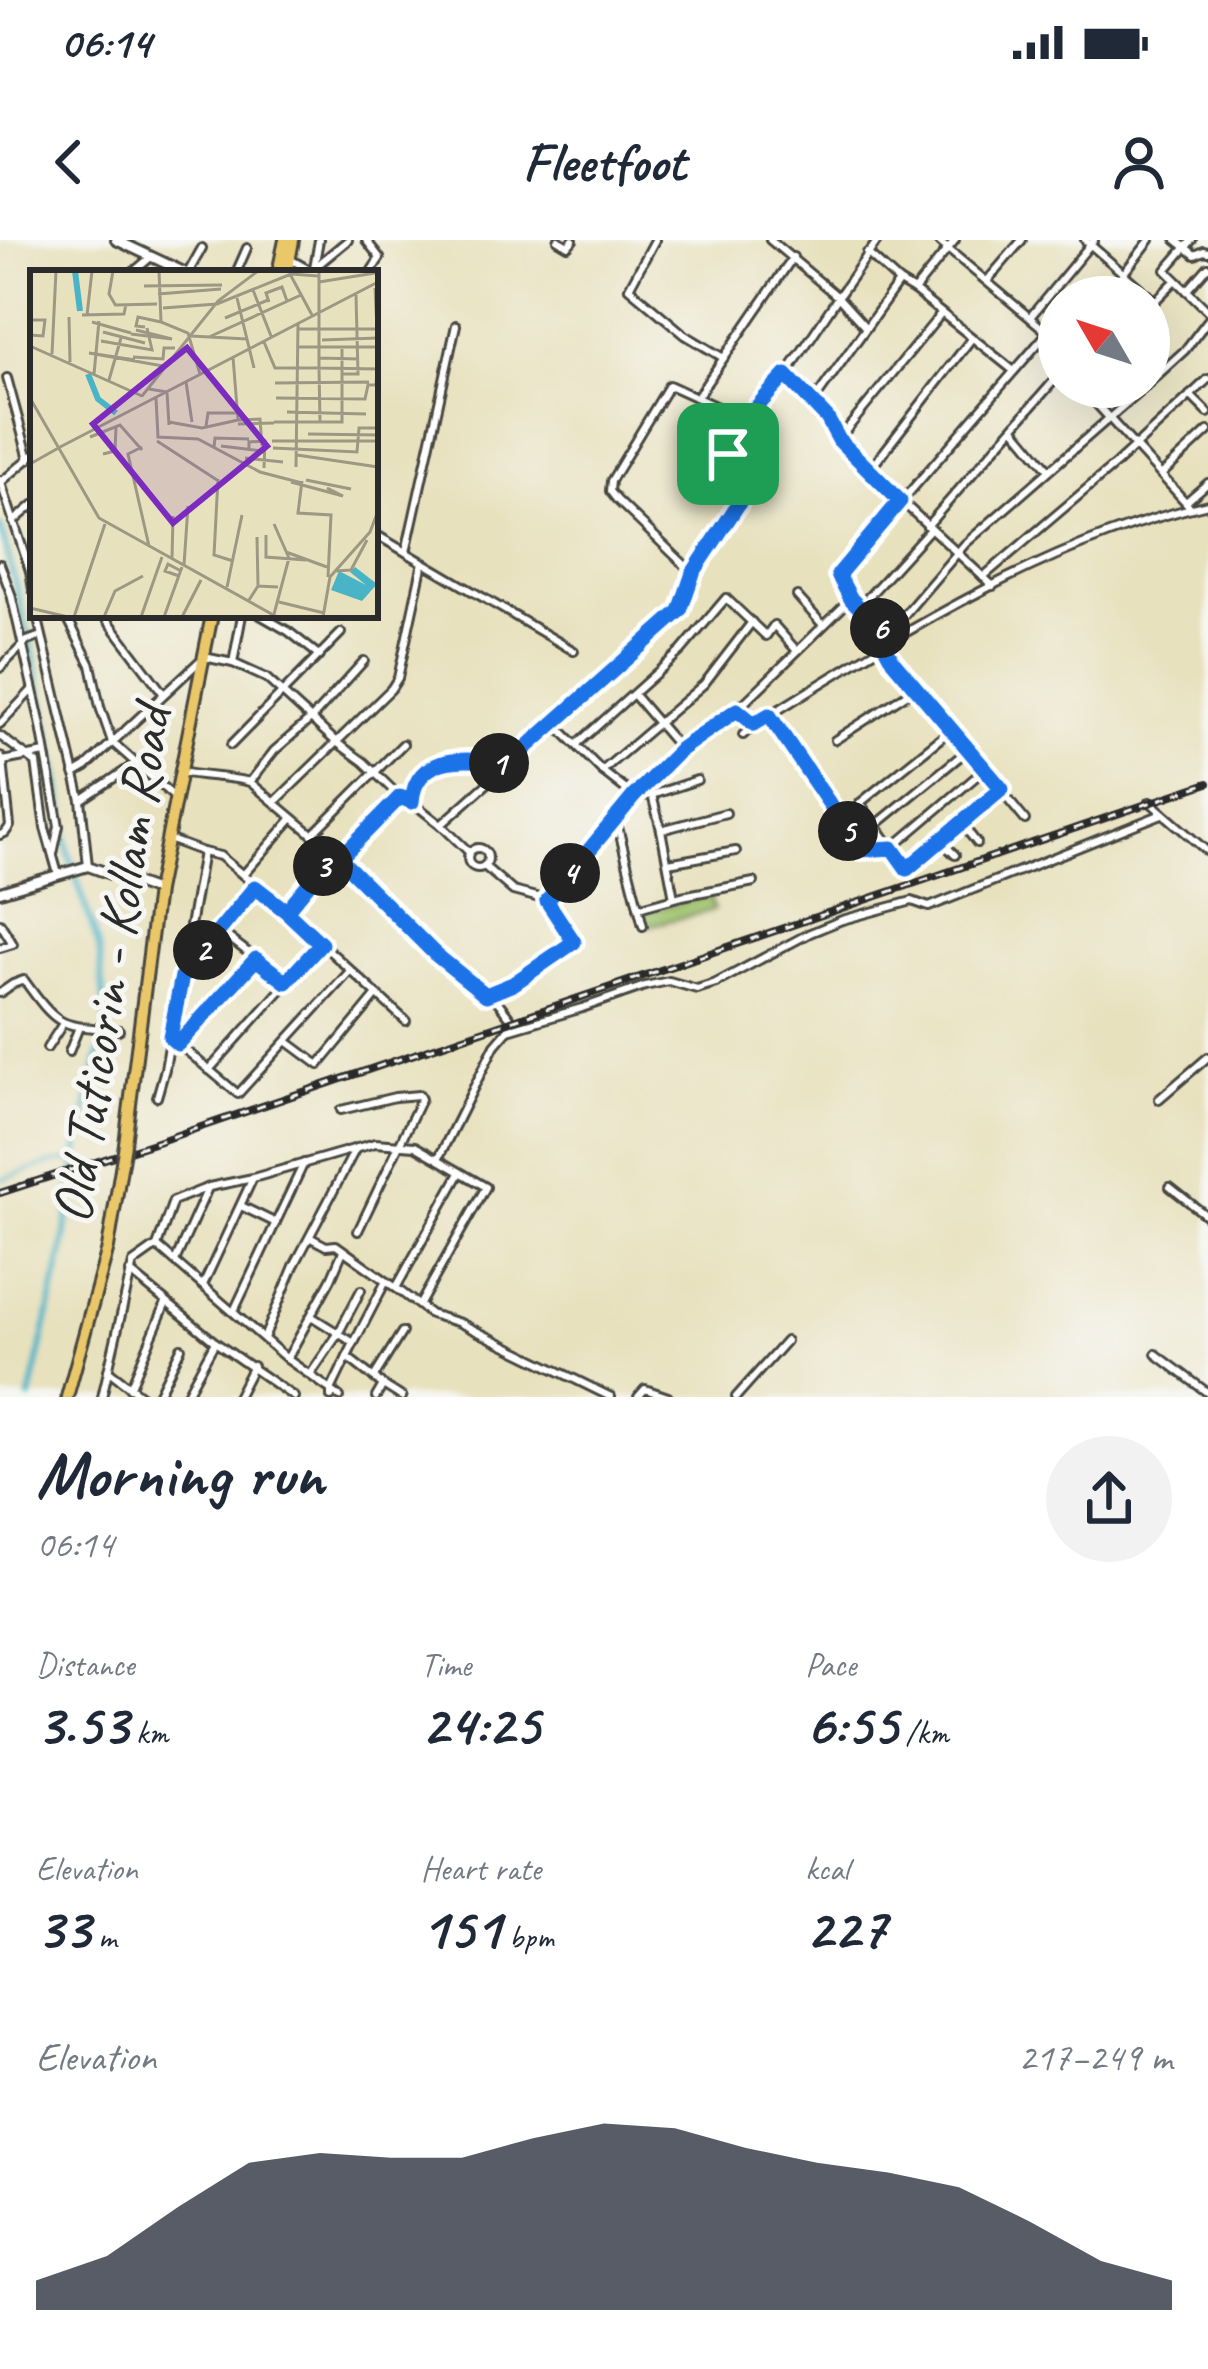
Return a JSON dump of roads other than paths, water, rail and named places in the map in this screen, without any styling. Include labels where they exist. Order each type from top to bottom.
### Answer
[{"type":"main road","points":[[284,270],[290,259],[289,240]]},
{"type":"main road","points":[[284,270],[289,240]]},
{"type":"main road","name":"Old Tuticorin - Kollam Road","points":[[68,1397],[119,1190],[157,891],[211,618]]},
{"type":"street","points":[[116,240],[180,270]]},
{"type":"street","points":[[314,270],[319,240]]},
{"type":"street","points":[[315,270],[348,240]]},
{"type":"street","points":[[367,240],[380,258],[372,270]]},
{"type":"street","points":[[558,240],[571,243]]},
{"type":"street","points":[[655,240],[629,288],[722,357]]},
{"type":"street","points":[[770,240],[838,297],[866,328]]},
{"type":"street","points":[[441,825],[680,611],[693,573],[739,503],[728,454],[734,437],[786,375],[878,240]]},
{"type":"street","points":[[937,240],[1038,323]]},
{"type":"street","points":[[914,291],[955,240]]},
{"type":"street","points":[[987,281],[1022,240]]},
{"type":"street","points":[[1121,276],[1150,240]]},
{"type":"street","points":[[1176,240],[1197,256],[1208,252]]},
{"type":"street","points":[[1192,240],[1166,270],[1208,311]]},
{"type":"street","points":[[1030,316],[1090,242],[1155,301],[1175,281]]},
{"type":"street","points":[[189,270],[202,248]]},
{"type":"street","points":[[237,270],[247,248]]},
{"type":"street","points":[[867,253],[1014,371]]},
{"type":"street","points":[[136,270],[151,257]]},
{"type":"street","points":[[697,397],[793,257]]},
{"type":"street","points":[[290,259],[312,270]]},
{"type":"street","points":[[1186,292],[1208,267]]},
{"type":"street","points":[[813,401],[899,282]]},
{"type":"street","points":[[839,440],[941,314]]},
{"type":"street","points":[[1170,364],[1208,320]]},
{"type":"street","points":[[406,552],[456,325]]},
{"type":"street","points":[[869,471],[972,338]]},
{"type":"street","points":[[1025,820],[893,661],[887,640],[851,599],[838,575],[1038,343]]},
{"type":"street","points":[[786,375],[869,471],[993,586]]},
{"type":"street","points":[[7,378],[30,454]]},
{"type":"street","points":[[983,577],[1208,379]]},
{"type":"street","points":[[693,573],[610,491],[611,481],[669,385],[743,425]]},
{"type":"street","points":[[1190,395],[1208,413]]},
{"type":"street","points":[[860,606],[1038,400]]},
{"type":"street","points":[[1100,408],[1188,505]]},
{"type":"street","points":[[887,640],[956,553],[1121,408]]},
{"type":"street","points":[[1014,428],[1049,470]]},
{"type":"street","points":[[1162,474],[1208,431]]},
{"type":"street","points":[[30,458],[0,482],[30,566]]},
{"type":"street","points":[[1188,505],[1208,483]]},
{"type":"street","points":[[743,735],[887,640],[993,586],[1099,535],[1188,505],[1208,504]]},
{"type":"street","points":[[13,522],[30,508]]},
{"type":"street","points":[[378,536],[574,651]]},
{"type":"street","points":[[275,802],[398,678],[423,562]]},
{"type":"street","points":[[0,564],[9,598],[31,640],[74,774],[81,800],[85,867]]},
{"type":"street","points":[[797,596],[823,625]]},
{"type":"street","points":[[577,744],[680,651],[726,598],[766,636],[774,625],[797,651]]},
{"type":"street","points":[[547,901],[634,796],[681,749],[737,710],[851,599]]},
{"type":"street","points":[[36,618],[31,640],[32,690],[59,826],[52,854]]},
{"type":"street","points":[[68,618],[91,665],[112,742],[176,799]]},
{"type":"street","points":[[106,618],[163,693]]},
{"type":"street","points":[[233,663],[241,618]]},
{"type":"street","points":[[265,618],[320,656]]},
{"type":"street","points":[[602,771],[704,684],[752,622]]},
{"type":"street","points":[[231,745],[341,633]]},
{"type":"street","points":[[0,668],[31,640]]},
{"type":"street","points":[[74,774],[204,657],[233,663],[284,691],[335,741],[469,852]]},
{"type":"street","points":[[250,782],[274,751],[364,661]]},
{"type":"street","points":[[835,740],[916,687]]},
{"type":"street","points":[[0,724],[32,690]]},
{"type":"street","points":[[634,694],[681,749]]},
{"type":"street","points":[[737,710],[754,724]]},
{"type":"street","points":[[769,715],[861,850],[892,848],[985,769]]},
{"type":"street","points":[[555,724],[634,796],[697,780]]},
{"type":"street","points":[[952,729],[860,803],[907,869],[1002,789]]},
{"type":"street","points":[[0,736],[30,757],[38,769],[45,828],[60,874]]},
{"type":"street","points":[[312,835],[403,743]]},
{"type":"street","points":[[876,825],[968,749]]},
{"type":"street","points":[[0,835],[10,826],[2,759],[45,753]]},
{"type":"street","points":[[412,802],[413,789],[428,770],[447,761],[472,758],[508,764]]},
{"type":"street","points":[[81,800],[135,764]]},
{"type":"street","points":[[181,772],[250,782],[337,856],[435,954],[486,995],[513,984],[574,942],[547,901],[513,891],[484,866]]},
{"type":"street","points":[[652,795],[674,898]]},
{"type":"street","points":[[286,911],[400,797]]},
{"type":"street","points":[[1150,802],[1208,852]]},
{"type":"street","points":[[662,830],[726,812]]},
{"type":"street","points":[[508,1030],[645,986],[669,981],[697,989],[716,983],[810,933],[886,906],[912,901],[929,907],[1162,814]]},
{"type":"street","points":[[616,818],[643,926]]},
{"type":"street","points":[[243,875],[292,819]]},
{"type":"street","points":[[961,824],[977,843]]},
{"type":"street","points":[[168,839],[220,856],[406,1022]]},
{"type":"street","points":[[941,841],[955,855]]},
{"type":"street","points":[[485,851],[484,866],[470,865],[469,852],[485,851]]},
{"type":"street","points":[[668,863],[736,851]]},
{"type":"street","points":[[157,1097],[174,1041],[203,852]]},
{"type":"street","points":[[0,892],[85,867],[157,891]]},
{"type":"street","points":[[638,908],[754,882]]},
{"type":"street","points":[[182,976],[255,887]]},
{"type":"street","points":[[0,923],[13,944],[0,948]]},
{"type":"street","points":[[219,930],[286,982]]},
{"type":"street","points":[[209,1070],[321,944]]},
{"type":"street","points":[[174,1041],[256,959]]},
{"type":"street","points":[[174,1041],[238,1094],[350,970]]},
{"type":"street","points":[[0,993],[23,980],[62,1025],[119,1030]]},
{"type":"street","points":[[438,1159],[512,1020],[491,993]]},
{"type":"street","points":[[288,1042],[319,1065],[377,994]]},
{"type":"street","points":[[47,1048],[62,1025]]},
{"type":"street","points":[[69,1052],[79,1027]]},
{"type":"street","points":[[1159,1100],[1208,1057]]},
{"type":"street","points":[[341,1110],[395,1097],[419,1095],[422,1099],[358,1232]]},
{"type":"street","points":[[102,1397],[133,1263],[158,1246],[173,1201],[209,1187],[375,1143],[416,1146],[486,1187],[420,1304]]},
{"type":"street","points":[[265,1338],[294,1266],[356,1148]]},
{"type":"street","points":[[234,1311],[304,1163]]},
{"type":"street","points":[[397,1288],[460,1173]]},
{"type":"street","points":[[203,1285],[253,1178]]},
{"type":"street","points":[[176,1261],[209,1187]]},
{"type":"street","points":[[1170,1187],[1208,1217]]},
{"type":"street","points":[[241,1206],[276,1223]]},
{"type":"street","points":[[311,1238],[326,1246],[336,1245],[430,1314],[460,1323],[611,1397]]},
{"type":"street","points":[[158,1246],[334,1395],[347,1357],[386,1282]]},
{"type":"street","points":[[287,1359],[343,1251]]},
{"type":"street","points":[[130,1272],[289,1395]]},
{"type":"street","points":[[310,1375],[361,1290]]},
{"type":"street","points":[[108,1370],[136,1394],[166,1303]]},
{"type":"street","points":[[311,1316],[354,1343]]},
{"type":"street","points":[[374,1377],[402,1332]]},
{"type":"street","points":[[736,1397],[785,1341]]},
{"type":"street","points":[[185,1397],[215,1342]]},
{"type":"street","points":[[157,1397],[181,1348]]},
{"type":"street","points":[[1156,1354],[1208,1393]]},
{"type":"street","points":[[347,1357],[402,1397]]},
{"type":"street","points":[[237,1397],[253,1366]]},
{"type":"street","points":[[376,1397],[383,1385]]},
{"type":"street","points":[[638,1397],[645,1389],[668,1397]]},
{"type":"waterway","points":[[0,526],[61,786],[68,851],[99,948],[106,1023]]},
{"type":"waterway","points":[[30,1397],[104,1035]]},
{"type":"waterway","points":[[0,1180],[51,1163],[77,1160]]},
{"type":"railway","points":[[0,1193],[1208,783]]}]
